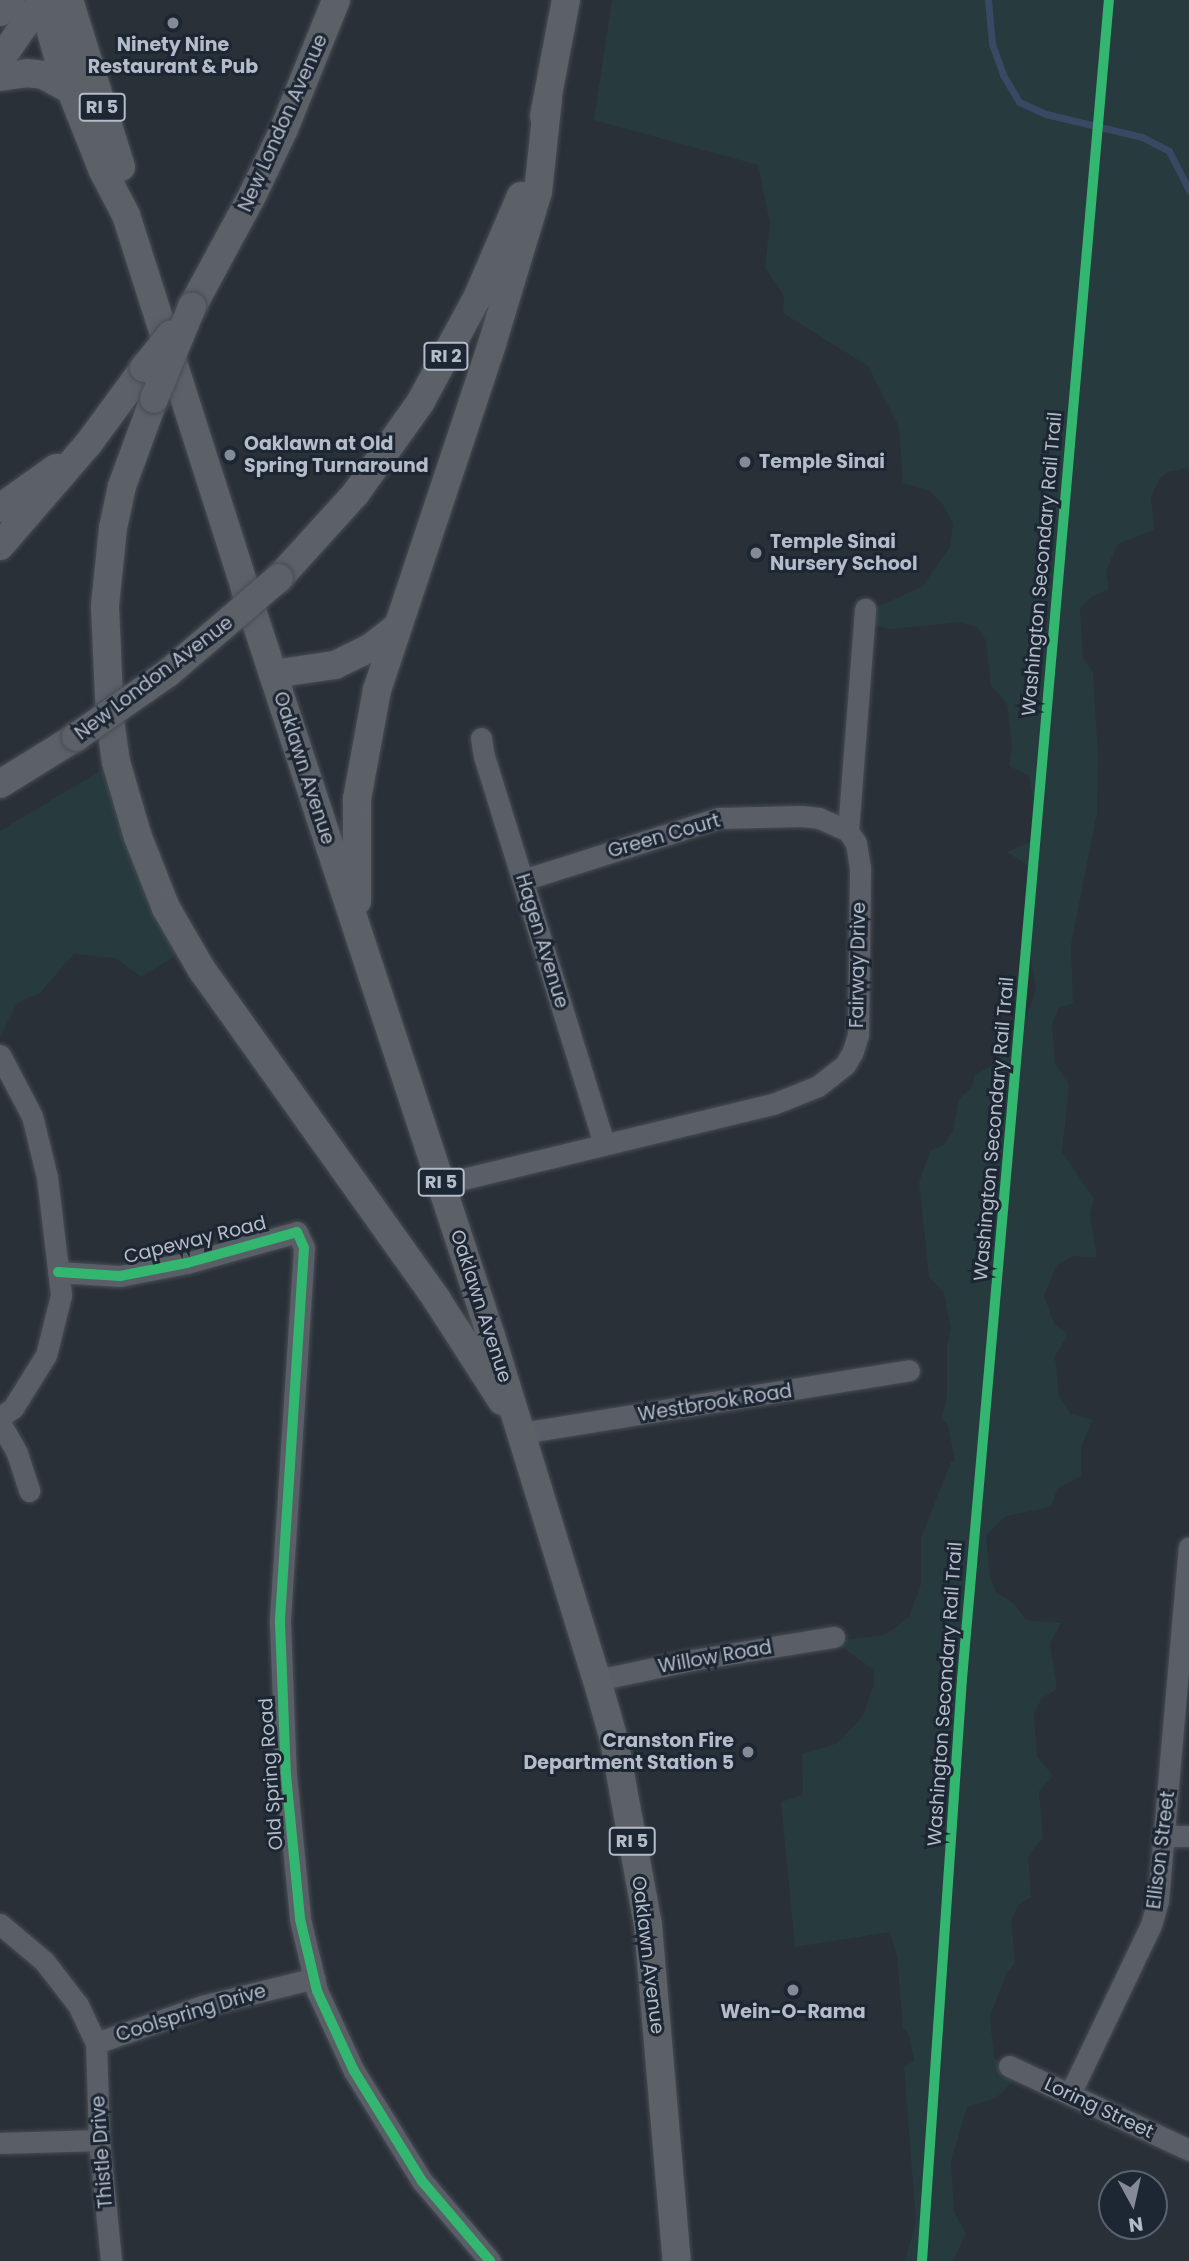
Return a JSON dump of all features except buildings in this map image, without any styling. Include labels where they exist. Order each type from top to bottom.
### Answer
[{"type":"main road","points":[[0,12],[10,0]]},
{"type":"main road","points":[[0,60],[49,0]]},
{"type":"main road","name":"Oaklawn Avenue","points":[[49,0],[71,90],[103,171],[126,215],[273,674],[442,1184],[522,1433],[614,1740],[648,1926],[677,2261]]},
{"type":"main road","name":"Oaklawn Avenue","points":[[49,0],[120,165],[126,215]]},
{"type":"main road","name":"New London Avenue","points":[[0,546],[89,443],[192,307],[279,140],[336,0]]},
{"type":"main road","name":"New London Avenue","points":[[0,785],[169,673],[279,578],[356,493],[412,414],[448,354],[488,274],[523,191],[548,98],[566,0]]},
{"type":"main road","points":[[0,78],[27,73],[43,75],[71,90]]},
{"type":"main road","points":[[358,932],[355,825],[359,778],[377,690],[496,332],[538,192],[548,98]]},
{"type":"main road","points":[[192,307],[122,486],[111,540],[105,606],[110,720],[122,787],[142,849],[166,908],[202,970],[438,1300],[522,1433]]},
{"type":"main road","points":[[0,508],[89,443]]},
{"type":"main road","points":[[273,674],[335,664],[370,648],[396,628]]},
{"type":"street","name":"Fairway Drive","points":[[442,1184],[774,1104],[818,1086],[845,1065],[858,1035],[860,868],[856,843],[848,831],[865,609]]},
{"type":"street","name":"Hagen Avenue","points":[[481,738],[484,756],[604,1144]]},
{"type":"street","name":"Green Court","points":[[523,880],[719,818],[801,816],[818,818],[848,831]]},
{"type":"street","points":[[0,1055],[32,1116],[47,1177],[61,1295],[46,1355],[13,1408],[0,1417]]},
{"type":"street","name":"Capeway Road","points":[[58,1272],[120,1276],[187,1263],[297,1232]]},
{"type":"street","name":"Old Spring Road","points":[[297,1232],[304,1248],[280,1622],[286,1775],[300,1919],[317,1991],[360,2082],[422,2181],[490,2261]]},
{"type":"street","name":"Westbrook Road","points":[[522,1433],[909,1370]]},
{"type":"street","points":[[0,1423],[17,1453],[29,1491]]},
{"type":"street","name":"Ellison Street","points":[[1070,2094],[1151,1925],[1158,1900],[1189,1547]]},
{"type":"street","name":"Willow Road","points":[[597,1680],[692,1660],[834,1637]]},
{"type":"street","points":[[1164,1836],[1189,1836]]},
{"type":"street","name":"Coolspring Drive","points":[[0,1924],[44,1961],[78,2005],[96,2043],[202,2006],[315,1978]]},
{"type":"street","name":"Thistle Drive","points":[[96,2043],[99,2140],[111,2261]]},
{"type":"street","name":"Loring Street","points":[[1009,2066],[1189,2150]]},
{"type":"street","points":[[0,2143],[99,2140]]},
{"type":"green space","points":[[612,0],[1189,0],[1189,468],[1168,472],[1159,479],[1151,497],[1154,530],[1118,544],[1106,570],[1109,589],[1091,597],[1080,608],[1083,658],[1093,672],[1098,759],[1097,813],[1071,945],[1073,1003],[1059,1008],[1052,1025],[1055,1063],[1069,1085],[1062,1152],[1094,1199],[1090,1213],[1097,1258],[1073,1256],[1057,1265],[1044,1296],[1055,1325],[1068,1334],[1055,1356],[1059,1396],[1071,1414],[1093,1420],[1081,1447],[1081,1476],[1057,1489],[1051,1507],[1006,1516],[986,1535],[990,1576],[996,1592],[1014,1604],[1026,1620],[1061,1623],[1050,1644],[1057,1689],[1042,1698],[1034,1713],[1037,1756],[1053,1776],[1039,1791],[1043,1838],[1028,1856],[1031,1897],[1019,1905],[1011,1919],[1015,1963],[1007,1973],[990,2016],[994,2058],[1019,2076],[996,2098],[967,2107],[951,2161],[954,2212],[966,2233],[953,2261],[905,2261],[916,2222],[904,2067],[914,2061],[909,2035],[903,2028],[897,1956],[890,1932],[795,1947],[781,1802],[803,1795],[802,1754],[838,1743],[862,1717],[874,1685],[874,1670],[834,1641],[885,1635],[909,1617],[921,1584],[921,1538],[951,1462],[955,1461],[948,1425],[942,1418],[947,1396],[947,1347],[951,1328],[944,1293],[929,1277],[919,1182],[931,1150],[944,1145],[953,1131],[959,1099],[972,1087],[975,1075],[998,1062],[1001,1037],[1024,1023],[1036,989],[1029,948],[1022,935],[1035,909],[1027,865],[1007,852],[1030,842],[1037,821],[1029,776],[1009,766],[1012,746],[1007,703],[991,686],[986,641],[978,628],[961,622],[892,629],[874,626],[871,619],[874,608],[922,587],[950,547],[953,524],[944,506],[930,491],[903,483],[899,427],[868,366],[783,313],[784,296],[765,267],[770,223],[758,165],[594,120]]},
{"type":"green space","points":[[110,765],[187,949],[141,977],[116,958],[74,954],[40,993],[17,1003],[0,1037],[0,831]]},
{"type":"waterway","points":[[988,0],[992,44],[1003,75],[1019,102],[1046,114],[1142,137],[1169,151],[1189,190]]},
{"type":"cycle path","name":"Washington Secondary Rail Trail","points":[[922,2261],[962,1679],[1109,0]]},
{"type":"cycle path","points":[[58,1272],[120,1276],[187,1263],[297,1232],[304,1248],[280,1622],[286,1775],[300,1919],[317,1991],[354,2071],[422,2181],[490,2261]]},
{"type":"place","name":"Ninety Nine Restaurant & Pub","points":[[173,23]]},
{"type":"place","name":"Oaklawn at Old Spring Turnaround","points":[[230,455]]},
{"type":"place","name":"Temple Sinai","points":[[745,462]]},
{"type":"place","name":"Temple Sinai Nursery School","points":[[756,553]]},
{"type":"place","name":"Cranston Fire Department Station 5","points":[[748,1752]]},
{"type":"place","name":"Wein-O-Rama","points":[[793,1990]]}]
